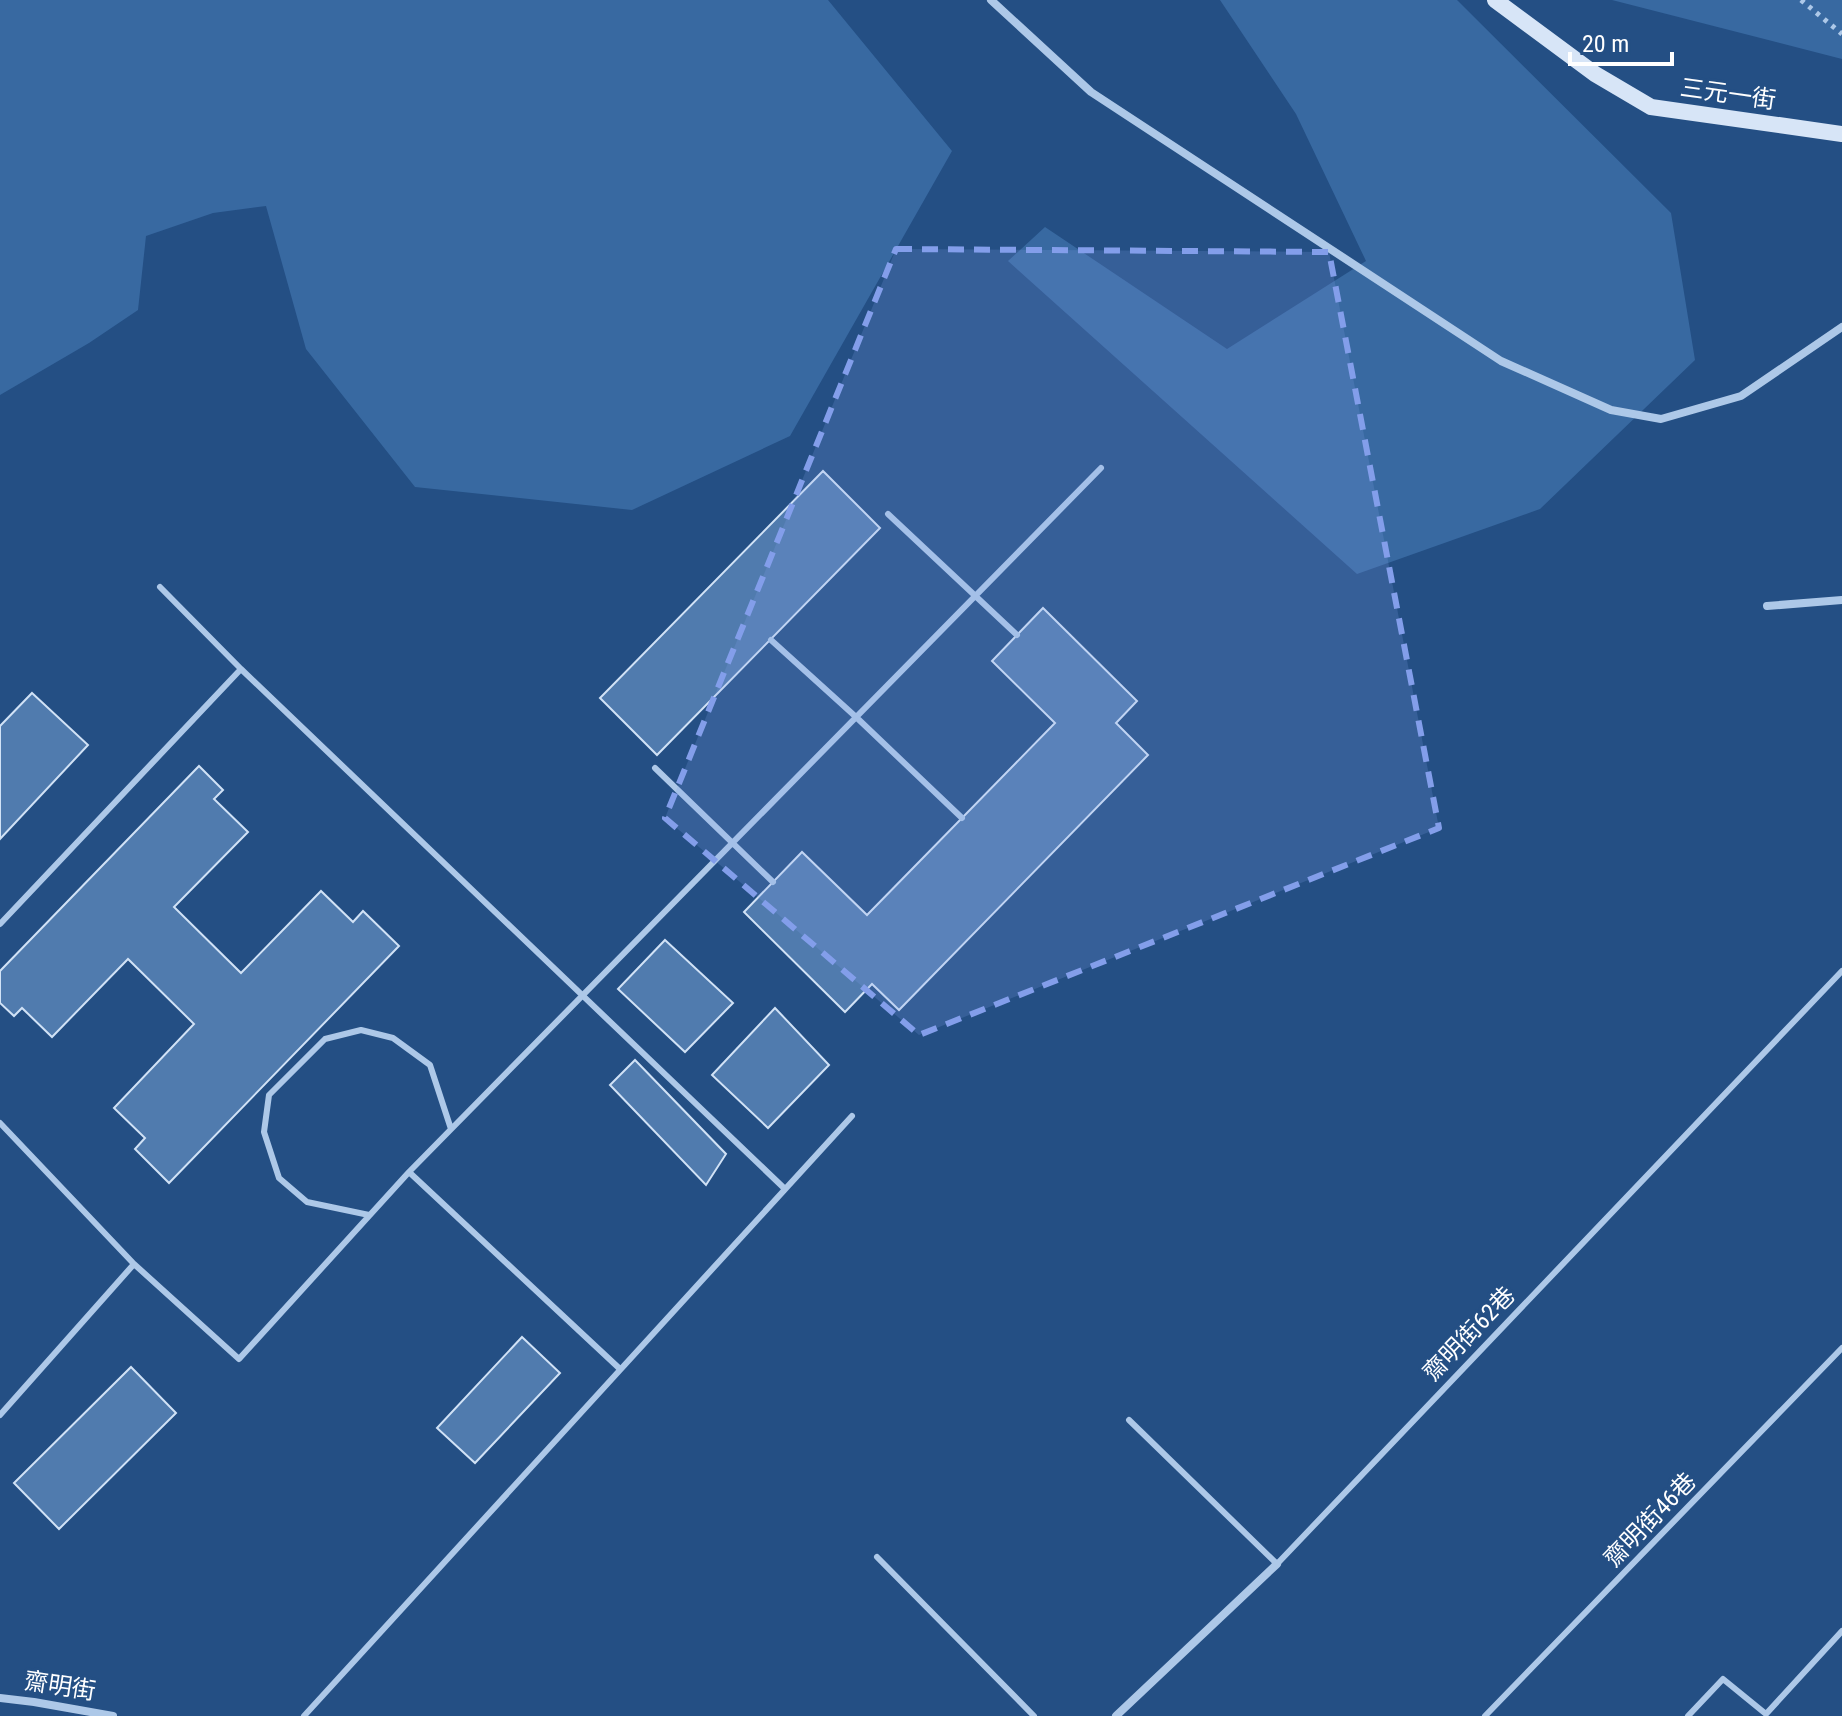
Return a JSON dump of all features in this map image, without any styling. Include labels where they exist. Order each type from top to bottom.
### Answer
[{"type":"street","points":[[991,0],[1104,101],[1501,361],[1611,410],[1661,419],[1741,396],[1842,327]]},
{"type":"street","name":"三元一街","points":[[1495,0],[1595,74],[1651,107],[1842,134]]},
{"type":"street","points":[[1767,606],[1842,600]]},
{"type":"street","name":"齋明街62巷","points":[[1116,1716],[1277,1564]]},
{"type":"street","name":"齋明街","points":[[0,1698],[113,1716]]},
{"type":"lane","points":[[0,1123],[134,1264],[239,1359],[409,1172],[1101,468]]},
{"type":"lane","points":[[888,514],[1017,635]]},
{"type":"lane","points":[[160,587],[241,669],[785,1189]]},
{"type":"lane","points":[[771,640],[962,818]]},
{"type":"lane","points":[[0,924],[241,669]]},
{"type":"lane","points":[[655,768],[773,882]]},
{"type":"lane","name":"齋明街62巷","points":[[1277,1564],[1842,971]]},
{"type":"lane","points":[[369,1215],[307,1202],[279,1178],[264,1132],[269,1095],[325,1039],[361,1030],[393,1038],[430,1065],[451,1129]]},
{"type":"lane","points":[[304,1716],[852,1116]]},
{"type":"lane","points":[[409,1172],[620,1369]]},
{"type":"lane","points":[[0,1415],[134,1264]]},
{"type":"lane","name":"齋明街46巷","points":[[1485,1716],[1842,1348]]},
{"type":"lane","points":[[1129,1420],[1277,1564]]},
{"type":"lane","points":[[877,1557],[1034,1716]]},
{"type":"lane","points":[[1688,1716],[1723,1679],[1766,1714],[1842,1631]]},
{"type":"path","points":[[1801,0],[1842,34]]},
{"type":"highlighted area","points":[[896,249],[1329,252],[1439,828],[919,1035],[665,818]]},
{"type":"shaded area","points":[[0,0],[828,0],[952,151],[790,436],[632,510],[415,487],[306,349],[266,206],[213,213],[146,236],[138,310],[89,343],[0,395]]},
{"type":"shaded area","points":[[1220,0],[1457,0],[1671,213],[1695,360],[1540,509],[1357,574],[1008,261],[1045,227],[1227,349],[1366,261],[1296,114]]},
{"type":"shaded area","points":[[1612,0],[1842,0],[1842,59]]},
{"type":"building","points":[[823,471],[880,528],[657,755],[600,698]]},
{"type":"building","points":[[1043,608],[1137,701],[1116,723],[1148,755],[899,1010],[872,984],[845,1012],[744,912],[802,852],[867,915],[1055,723],[992,661]]},
{"type":"building","points":[[32,693],[88,745],[0,839],[0,726]]},
{"type":"building","points":[[199,766],[223,790],[214,799],[248,832],[174,907],[241,973],[321,891],[353,922],[363,911],[399,946],[169,1183],[135,1149],[145,1138],[114,1108],[194,1024],[128,959],[52,1037],[22,1008],[14,1016],[0,1003],[0,971]]},
{"type":"building","points":[[665,940],[733,1003],[685,1052],[618,989]]},
{"type":"building","points":[[775,1008],[829,1065],[768,1128],[712,1075]]},
{"type":"building","points":[[635,1060],[726,1154],[706,1185],[610,1085]]},
{"type":"building","points":[[522,1337],[560,1373],[475,1463],[437,1428]]},
{"type":"building","points":[[131,1367],[176,1413],[59,1529],[14,1483]]}]
